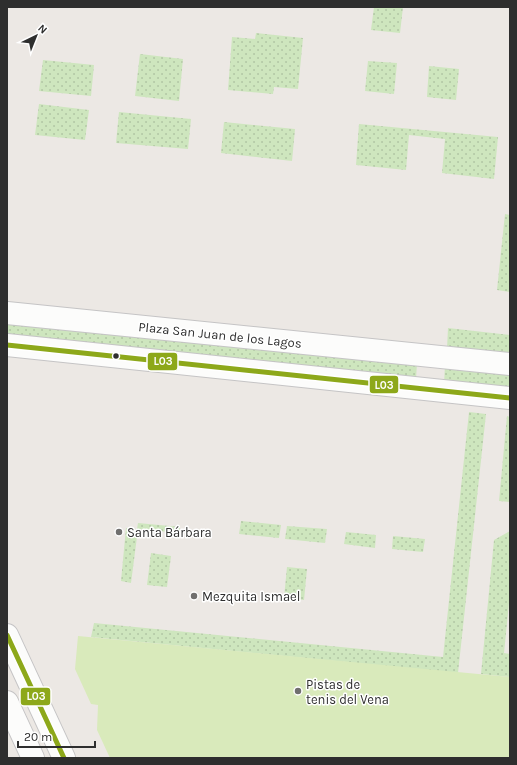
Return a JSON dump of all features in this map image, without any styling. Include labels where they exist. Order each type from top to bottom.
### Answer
[{"type":"street","name":"Plaza San Juan de los Lagos","points":[[7,313],[510,364]]},
{"type":"street","points":[[7,345],[510,398]]},
{"type":"street","points":[[429,389],[432,356]]},
{"type":"street","points":[[7,635],[64,758]]},
{"type":"street","points":[[7,702],[33,758]]},
{"type":"green space","points":[[374,7],[403,7],[400,33],[371,30]]},
{"type":"green space","points":[[256,33],[303,38],[298,89],[274,87],[273,94],[228,90],[232,37],[255,39]]},
{"type":"green space","points":[[140,54],[183,59],[179,101],[135,96]]},
{"type":"green space","points":[[43,60],[94,65],[91,96],[39,91]]},
{"type":"green space","points":[[368,61],[397,63],[394,94],[365,91]]},
{"type":"green space","points":[[429,66],[459,69],[456,100],[427,97]]},
{"type":"green space","points":[[39,104],[89,110],[85,140],[35,135]]},
{"type":"green space","points":[[119,112],[191,119],[188,149],[116,143]]},
{"type":"green space","points":[[224,122],[295,129],[292,161],[221,153]]},
{"type":"green space","points":[[359,124],[498,137],[494,179],[442,173],[445,139],[409,135],[406,170],[356,165]]},
{"type":"green space","points":[[505,214],[510,215],[510,292],[497,290]]},
{"type":"green space","points":[[7,322],[417,362],[416,380],[7,337]]},
{"type":"green space","points":[[448,328],[510,335],[510,356],[447,349]]},
{"type":"green space","points":[[445,366],[510,372],[510,390],[444,383]]},
{"type":"green space","points":[[469,412],[486,414],[458,673],[91,637],[94,623],[443,657]]},
{"type":"green space","points":[[507,416],[510,417],[510,502],[499,501]]},
{"type":"green space","points":[[241,521],[281,525],[279,538],[239,534]]},
{"type":"green space","points":[[138,523],[180,527],[180,533],[138,529],[131,583],[121,581],[126,528],[137,529]]},
{"type":"green space","points":[[287,526],[327,529],[325,543],[285,539]]},
{"type":"green space","points":[[510,531],[510,593],[504,653],[510,654],[510,677],[481,674],[494,540]]},
{"type":"green space","points":[[346,532],[376,535],[375,548],[344,544]]},
{"type":"green space","points":[[393,536],[425,539],[423,552],[392,549]]},
{"type":"green space","points":[[151,553],[171,556],[167,587],[147,585]]},
{"type":"green space","points":[[287,567],[307,569],[304,600],[284,598]]},
{"type":"green space","name":"Pistas de tenis del Vena","points":[[78,636],[510,677],[510,758],[110,758],[97,730],[98,705],[91,704],[75,669]]},
{"type":"transit line","name":"L03","points":[[7,345],[510,398]]},
{"type":"transit line","name":"L03","points":[[7,635],[64,758]]},
{"type":"place","name":"Santa Bárbara","points":[[119,532]]},
{"type":"place","name":"Mezquita Ismael","points":[[194,596]]},
{"type":"place","name":"Pistas de tenis del Vena","points":[[298,691]]}]
